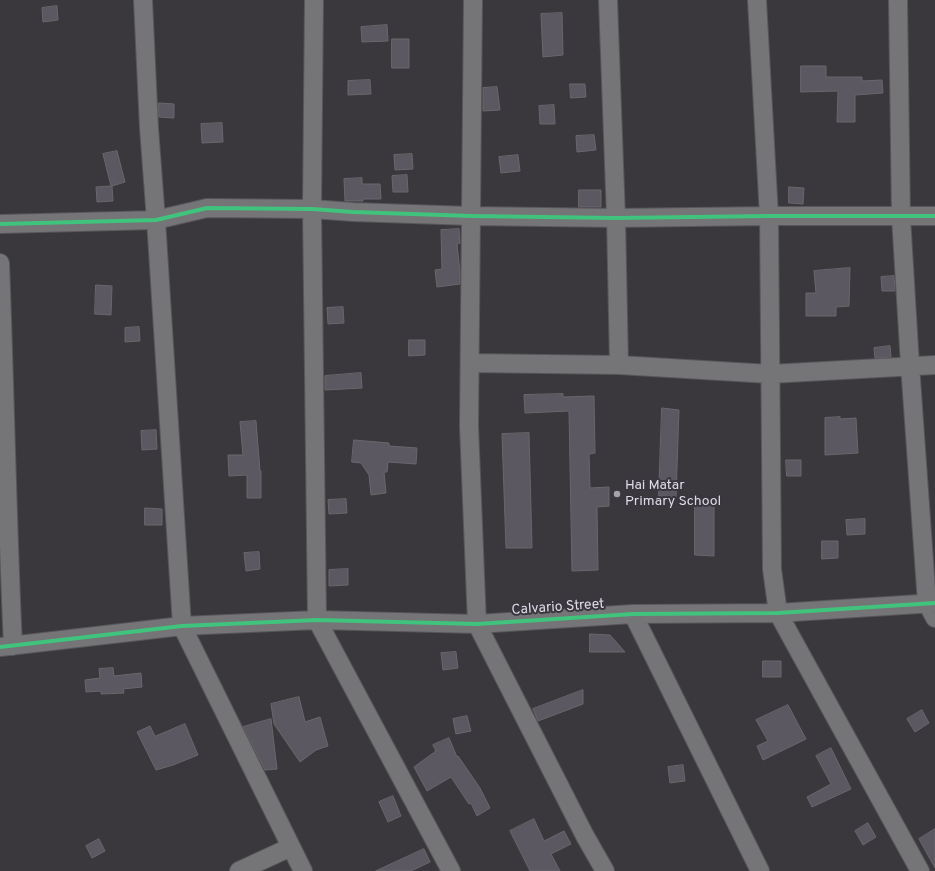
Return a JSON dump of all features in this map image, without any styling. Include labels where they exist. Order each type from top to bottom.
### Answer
[{"type":"street","points":[[143,0],[149,128],[182,626],[303,871]]},
{"type":"street","points":[[314,0],[312,209],[317,620],[451,871]]},
{"type":"street","points":[[473,0],[470,426],[477,624],[585,836],[605,871]]},
{"type":"street","points":[[608,0],[616,218],[619,365]]},
{"type":"street","points":[[757,0],[769,216],[772,569],[778,613],[920,871]]},
{"type":"street","points":[[898,0],[901,217],[910,365],[932,608]]},
{"type":"street","points":[[0,224],[156,220],[207,208],[312,209],[471,216],[616,218],[935,216]]},
{"type":"street","points":[[0,263],[8,552],[6,646]]},
{"type":"street","points":[[470,363],[619,365],[770,374],[910,365],[935,365]]},
{"type":"street","name":"Calvario Street","points":[[6,646],[182,626],[317,620],[477,624],[633,614],[778,613],[932,608]]},
{"type":"street","points":[[633,614],[760,871]]},
{"type":"street","points":[[239,871],[291,847]]},
{"type":"building","points":[[57,6],[58,20],[43,22],[42,8]]},
{"type":"building","points":[[562,13],[563,55],[543,57],[541,14]]},
{"type":"building","points":[[387,25],[388,41],[362,42],[361,27]]},
{"type":"building","points":[[392,39],[409,39],[409,68],[392,68]]},
{"type":"building","points":[[801,66],[826,66],[826,77],[862,77],[862,81],[882,80],[883,93],[855,95],[855,122],[837,122],[838,91],[801,92]]},
{"type":"building","points":[[370,80],[371,94],[348,95],[348,81]]},
{"type":"building","points":[[570,84],[585,84],[586,97],[571,98]]},
{"type":"building","points":[[497,87],[500,110],[483,111],[483,88]]},
{"type":"building","points":[[159,103],[174,104],[174,118],[159,117]]},
{"type":"building","points":[[554,105],[555,124],[540,124],[539,106]]},
{"type":"building","points":[[222,123],[223,142],[202,143],[201,124]]},
{"type":"building","points":[[594,135],[596,150],[577,152],[576,136]]},
{"type":"building","points":[[117,151],[125,182],[112,186],[113,201],[97,202],[96,187],[111,186],[103,154]]},
{"type":"building","points":[[412,154],[413,169],[395,170],[394,155]]},
{"type":"building","points":[[518,155],[520,171],[501,173],[499,157]]},
{"type":"building","points":[[407,175],[408,192],[393,192],[392,176]]},
{"type":"building","points":[[362,178],[362,184],[380,184],[381,199],[345,201],[344,179]]},
{"type":"building","points":[[789,187],[804,188],[803,204],[789,203]]},
{"type":"building","points":[[579,190],[601,190],[601,207],[579,207]]},
{"type":"building","points":[[459,229],[460,243],[457,244],[460,284],[437,287],[435,270],[442,269],[441,230]]},
{"type":"building","points":[[850,268],[849,306],[836,307],[836,316],[806,316],[806,293],[816,293],[814,271]]},
{"type":"building","points":[[894,276],[895,291],[882,291],[881,277]]},
{"type":"building","points":[[96,285],[112,286],[111,315],[95,314]]},
{"type":"building","points":[[343,307],[344,323],[328,324],[327,308]]},
{"type":"building","points":[[139,327],[140,341],[125,342],[125,328]]},
{"type":"building","points":[[409,340],[425,340],[425,355],[409,356]]},
{"type":"building","points":[[890,346],[891,357],[875,358],[874,348]]},
{"type":"building","points":[[361,373],[362,388],[325,390],[325,376]]},
{"type":"building","points":[[563,394],[563,397],[594,396],[595,453],[589,454],[590,488],[609,487],[609,506],[597,507],[598,570],[572,571],[569,411],[525,413],[524,395]]},
{"type":"building","points":[[662,408],[679,410],[676,497],[659,496]]},
{"type":"building","points":[[840,417],[840,419],[856,418],[858,453],[825,455],[825,418]]},
{"type":"building","points":[[256,421],[261,471],[261,498],[247,498],[247,475],[229,476],[228,455],[243,455],[240,422]]},
{"type":"building","points":[[156,430],[157,449],[142,450],[141,431]]},
{"type":"building","points":[[529,433],[532,548],[506,548],[502,434]]},
{"type":"building","points":[[354,440],[389,443],[389,446],[417,448],[416,464],[388,462],[387,472],[384,472],[386,493],[371,495],[369,475],[361,463],[352,462]]},
{"type":"building","points":[[786,460],[801,460],[801,476],[787,476]]},
{"type":"building","points":[[346,499],[347,513],[329,514],[328,500]]},
{"type":"building","points":[[695,499],[714,506],[714,556],[695,555]]},
{"type":"building","points":[[145,508],[162,509],[162,525],[145,525]]},
{"type":"building","points":[[865,519],[865,534],[847,535],[846,520]]},
{"type":"building","points":[[822,541],[838,541],[838,558],[822,559]]},
{"type":"building","points":[[259,552],[260,569],[246,571],[244,553]]},
{"type":"building","points":[[348,569],[348,585],[329,586],[329,570]]},
{"type":"building","points":[[590,634],[610,635],[625,652],[590,652]]},
{"type":"building","points":[[456,652],[458,668],[443,670],[441,653]]},
{"type":"building","points":[[763,661],[781,661],[781,677],[763,677]]},
{"type":"building","points":[[113,668],[114,676],[141,673],[142,687],[123,689],[124,693],[101,694],[101,691],[86,692],[85,680],[100,678],[99,669]]},
{"type":"building","points":[[583,690],[583,704],[538,721],[533,709]]},
{"type":"building","points":[[299,697],[305,722],[320,717],[328,746],[316,750],[300,762],[274,724],[271,704]]},
{"type":"building","points":[[788,705],[806,739],[763,760],[757,746],[768,741],[756,720]]},
{"type":"building","points":[[922,710],[929,723],[915,732],[907,719]]},
{"type":"building","points":[[467,716],[471,731],[456,734],[453,719]]},
{"type":"building","points":[[271,719],[277,769],[265,770],[243,727]]},
{"type":"building","points":[[185,724],[198,755],[156,770],[137,732],[150,726],[155,736]]},
{"type":"building","points":[[449,738],[457,757],[458,756],[480,788],[490,808],[477,816],[471,803],[469,804],[451,777],[427,791],[414,767],[436,751],[433,745]]},
{"type":"building","points":[[831,748],[851,789],[812,807],[807,797],[831,784],[816,756]]},
{"type":"building","points":[[683,765],[685,781],[670,783],[668,767]]},
{"type":"building","points":[[393,796],[401,816],[388,822],[379,802]]},
{"type":"building","points":[[534,819],[544,841],[564,831],[571,844],[551,854],[560,871],[530,871],[510,831]]},
{"type":"building","points":[[868,823],[876,837],[863,845],[855,831]]},
{"type":"building","points":[[935,829],[935,868],[919,839]]},
{"type":"building","points":[[99,839],[105,851],[92,858],[86,846]]},
{"type":"building","points":[[424,849],[430,862],[411,871],[376,871]]},
{"type":"cycle path","points":[[0,224],[156,220],[207,208],[312,209],[471,216],[616,218],[935,216]]},
{"type":"cycle path","points":[[0,647],[182,626],[317,620],[477,624],[633,614],[778,613],[935,603]]},
{"type":"place","name":"Hai Matar Primary School","points":[[617,494]]}]
